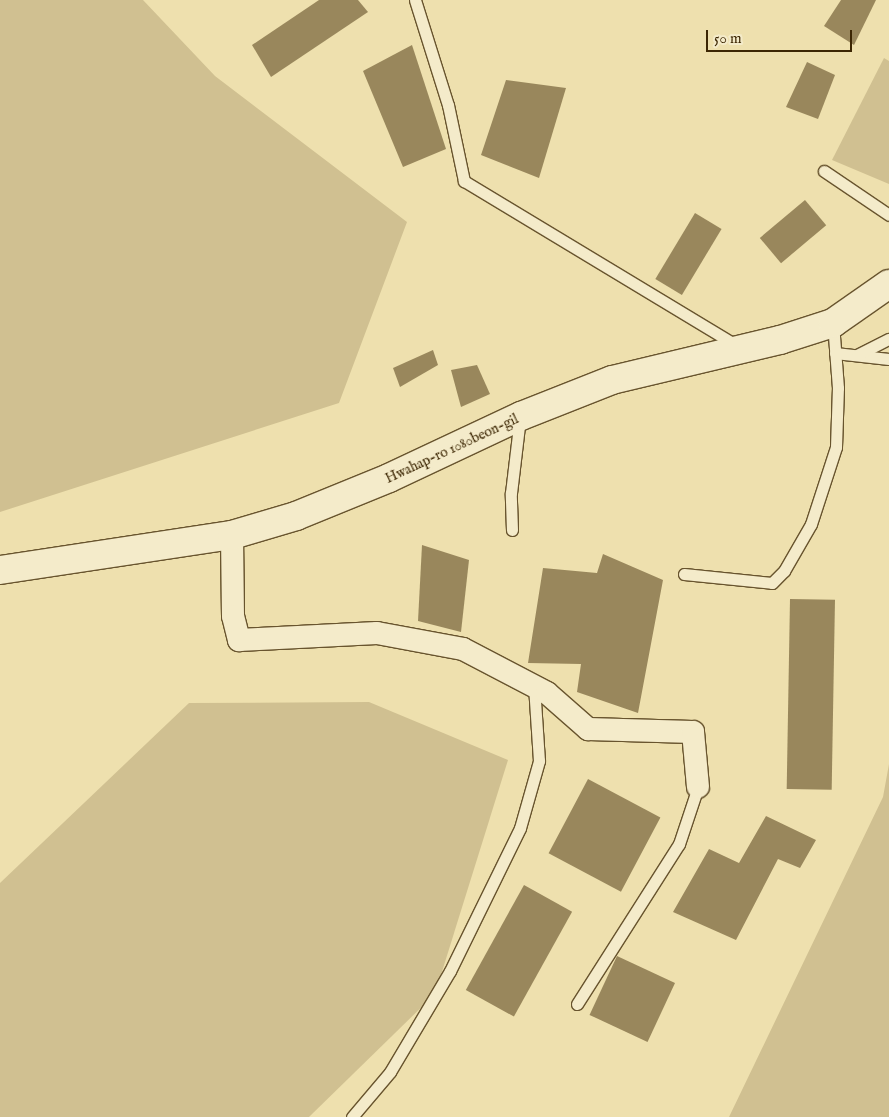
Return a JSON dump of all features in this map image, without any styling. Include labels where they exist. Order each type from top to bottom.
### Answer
[{"type":"street","name":"Hwahap-ro 1080beon-gil","points":[[0,570],[232,535],[296,516],[380,482],[520,416],[612,380],[780,340],[833,323],[889,284]]},
{"type":"street","points":[[232,535],[233,616],[239,640],[377,632],[463,649],[534,686],[588,729],[693,732],[698,787]]},
{"type":"lane","points":[[414,0],[448,105],[464,181],[741,348]]},
{"type":"lane","points":[[824,171],[889,215]]},
{"type":"lane","points":[[684,574],[772,583],[784,571],[811,524],[836,447],[833,323]]},
{"type":"lane","points":[[855,355],[889,339]]},
{"type":"lane","points":[[835,353],[889,359]]},
{"type":"lane","points":[[512,530],[511,493],[520,416]]},
{"type":"lane","points":[[352,1117],[390,1072],[450,971],[520,828],[539,761],[534,686]]},
{"type":"lane","points":[[577,1004],[679,844],[698,787]]},
{"type":"shaded area","points":[[0,0],[143,0],[215,76],[407,222],[339,403],[0,512]]},
{"type":"shaded area","points":[[884,58],[889,61],[889,184],[832,160]]},
{"type":"shaded area","points":[[369,702],[508,760],[435,994],[309,1117],[0,1117],[0,883],[189,703]]},
{"type":"shaded area","points":[[889,764],[889,1117],[729,1117],[883,797]]},
{"type":"building","points":[[319,0],[358,0],[368,12],[271,77],[252,45]]},
{"type":"building","points":[[841,0],[876,0],[854,45],[824,26]]},
{"type":"building","points":[[412,45],[446,149],[403,167],[363,71]]},
{"type":"building","points":[[807,62],[835,75],[818,119],[786,107]]},
{"type":"building","points":[[506,80],[566,88],[539,178],[481,155]]},
{"type":"building","points":[[805,200],[826,225],[781,263],[760,238]]},
{"type":"building","points":[[695,213],[722,229],[682,295],[655,279]]},
{"type":"building","points":[[433,350],[438,365],[400,387],[393,368]]},
{"type":"building","points":[[477,365],[490,394],[461,407],[451,370]]},
{"type":"building","points":[[422,545],[469,560],[461,632],[418,621]]},
{"type":"building","points":[[603,554],[663,580],[638,713],[577,692],[581,664],[528,663],[543,568],[597,573]]},
{"type":"building","points":[[790,599],[835,600],[832,790],[787,789]]},
{"type":"building","points":[[588,779],[660,817],[621,892],[549,853]]},
{"type":"building","points":[[766,816],[816,840],[800,868],[778,859],[736,940],[673,912],[709,849],[739,863]]},
{"type":"building","points":[[524,885],[572,912],[514,1017],[466,990]]},
{"type":"building","points":[[617,956],[675,983],[648,1042],[590,1015]]}]
